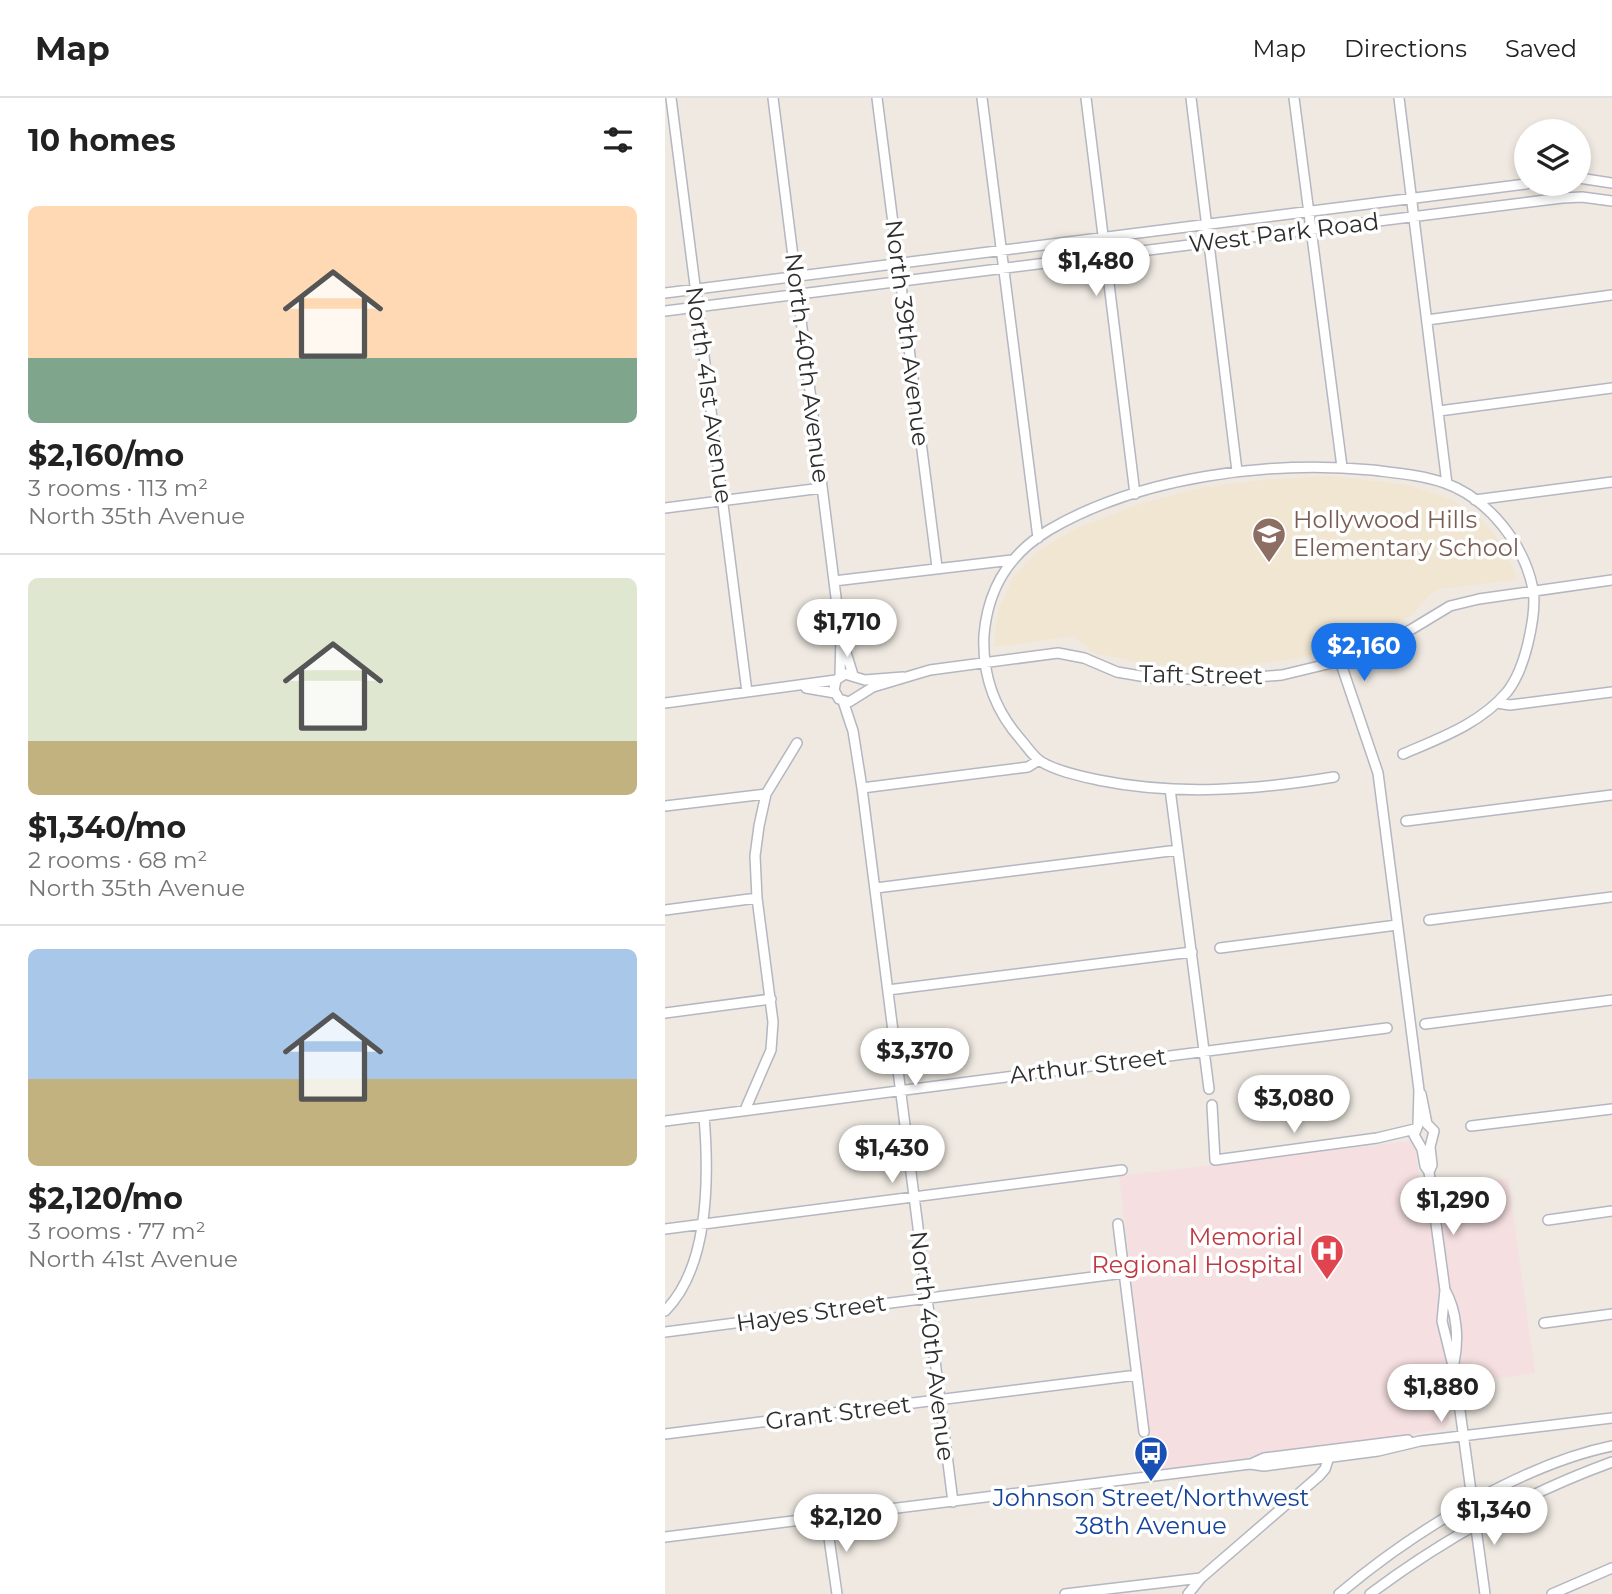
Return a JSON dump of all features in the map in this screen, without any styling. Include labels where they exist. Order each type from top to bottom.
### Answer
[{"type":"street","name":"North 41st Avenue","points":[[671,98],[747,692]]},
{"type":"street","name":"North 40th Avenue","points":[[773,98],[841,637],[838,678]]},
{"type":"street","name":"North 39th Avenue","points":[[877,98],[937,567]]},
{"type":"street","points":[[982,98],[1038,538]]},
{"type":"street","points":[[1086,98],[1135,494]]},
{"type":"street","points":[[1191,98],[1237,471]]},
{"type":"street","points":[[1294,98],[1342,467]]},
{"type":"street","points":[[1399,98],[1447,484]]},
{"type":"street","points":[[1591,180],[1612,183]]},
{"type":"street","name":"West Park Road","points":[[665,293],[1514,185]]},
{"type":"street","name":"West Park Road","points":[[665,311],[1562,198],[1589,197],[1612,201]]},
{"type":"street","points":[[1427,320],[1612,295]]},
{"type":"street","points":[[1439,411],[1612,388]]},
{"type":"street","points":[[1334,777],[1244,789],[1170,789],[1082,777],[1039,760],[1008,726],[995,704],[984,662],[985,625],[998,583],[1011,560],[1038,538],[1084,514],[1135,494],[1237,471],[1342,467],[1387,472],[1447,484],[1475,500],[1504,527],[1515,544],[1527,569],[1533,592],[1532,625],[1519,672],[1497,703],[1475,721],[1453,733],[1403,754]]},
{"type":"street","points":[[1475,500],[1612,482]]},
{"type":"street","points":[[665,508],[823,488]]},
{"type":"street","points":[[834,581],[1011,560]]},
{"type":"street","points":[[987,562],[998,583]]},
{"type":"street","name":"Taft Street","points":[[856,677],[872,681],[1043,654],[1070,654],[1117,672],[1134,675],[1219,680],[1282,675],[1340,661],[1387,643],[1450,606],[1479,599],[1612,580]]},
{"type":"street","name":"North 40th Avenue","points":[[841,637],[856,677]]},
{"type":"street","points":[[1340,661],[1378,773],[1419,1090],[1419,1131],[1425,1166],[1429,1172],[1444,1290],[1442,1321],[1454,1368],[1485,1594]]},
{"type":"street","points":[[665,703],[838,678],[856,677],[862,686],[858,696],[843,701],[835,693],[796,686]]},
{"type":"street","name":"Taft Street","points":[[858,696],[903,677]]},
{"type":"street","points":[[835,693],[834,687],[838,678]]},
{"type":"street","points":[[1497,703],[1510,705],[1612,692]]},
{"type":"street","name":"North 40th Avenue","points":[[853,732],[858,696]]},
{"type":"street","name":"North 40th Avenue","points":[[843,701],[853,732],[876,888],[938,1400],[953,1502]]},
{"type":"street","points":[[745,1110],[771,1050],[773,1023],[757,898],[755,856],[759,825],[766,794],[797,743]]},
{"type":"street","points":[[862,788],[1028,767],[1039,760]]},
{"type":"street","points":[[1170,789],[1209,1089]]},
{"type":"street","points":[[665,806],[766,794]]},
{"type":"street","points":[[1406,821],[1612,795]]},
{"type":"street","points":[[876,888],[1178,850]]},
{"type":"street","points":[[1429,920],[1612,897]]},
{"type":"street","points":[[665,910],[757,898]]},
{"type":"street","points":[[1220,948],[1397,925]]},
{"type":"street","points":[[888,990],[1192,952]]},
{"type":"street","points":[[665,1013],[771,999]]},
{"type":"street","points":[[1425,1024],[1612,1000]]},
{"type":"street","name":"Arthur Street","points":[[665,1121],[1387,1028]]},
{"type":"street","points":[[1213,1105],[1215,1160],[1434,1131],[1431,1140],[1432,1165],[1429,1172]]},
{"type":"street","points":[[1471,1126],[1612,1109]]},
{"type":"street","points":[[665,1311],[677,1299],[688,1278],[699,1241],[705,1171],[704,1116]]},
{"type":"street","points":[[1419,1131],[1425,1143],[1431,1140]]},
{"type":"street","points":[[665,1229],[1122,1170]]},
{"type":"street","points":[[1548,1220],[1612,1211]]},
{"type":"street","points":[[1118,1224],[1144,1432]]},
{"type":"street","name":"Hayes Street","points":[[665,1332],[1124,1273]]},
{"type":"street","points":[[1544,1323],[1612,1314]]},
{"type":"street","name":"Grant Street","points":[[665,1434],[1137,1375]]},
{"type":"street","points":[[665,1537],[1250,1464],[1264,1465],[1378,1451],[1420,1441],[1612,1418]]},
{"type":"street","points":[[1250,1464],[1264,1458],[1399,1440],[1420,1441]]},
{"type":"street","points":[[1339,1594],[1363,1574],[1473,1503],[1545,1466],[1574,1455],[1612,1446]]},
{"type":"street","points":[[1188,1594],[1201,1578],[1319,1476],[1329,1457]]},
{"type":"street","points":[[1370,1594],[1418,1558],[1476,1523],[1551,1486],[1612,1462]]},
{"type":"street","points":[[826,1517],[837,1594]]},
{"type":"street","points":[[1552,1594],[1612,1568]]},
{"type":"street","points":[[1065,1594],[1201,1578]]},
{"type":"shaded area","name":"Hollywood Hills Elementary School","points":[[1329,476],[1409,485],[1451,499],[1483,521],[1501,543],[1517,577],[1514,580],[1439,589],[1428,596],[1412,615],[1374,634],[1299,658],[1222,668],[1149,664],[1094,653],[1074,636],[994,647],[998,611],[1013,578],[1039,550],[1077,528],[1143,503],[1206,487]]},
{"type":"shaded area","name":"Memorial Regional Hospital","points":[[1411,1141],[1416,1150],[1420,1189],[1508,1178],[1535,1373],[1446,1385],[1449,1422],[1444,1429],[1155,1471],[1119,1176]]},
{"type":"place","name":"Hollywood Hills Elementary School","points":[[1269,564]]},
{"type":"place","name":"Memorial Regional Hospital","points":[[1327,1281]]},
{"type":"place","name":"Johnson Street/Northwest 38th Avenue","points":[[1151,1483]]}]
